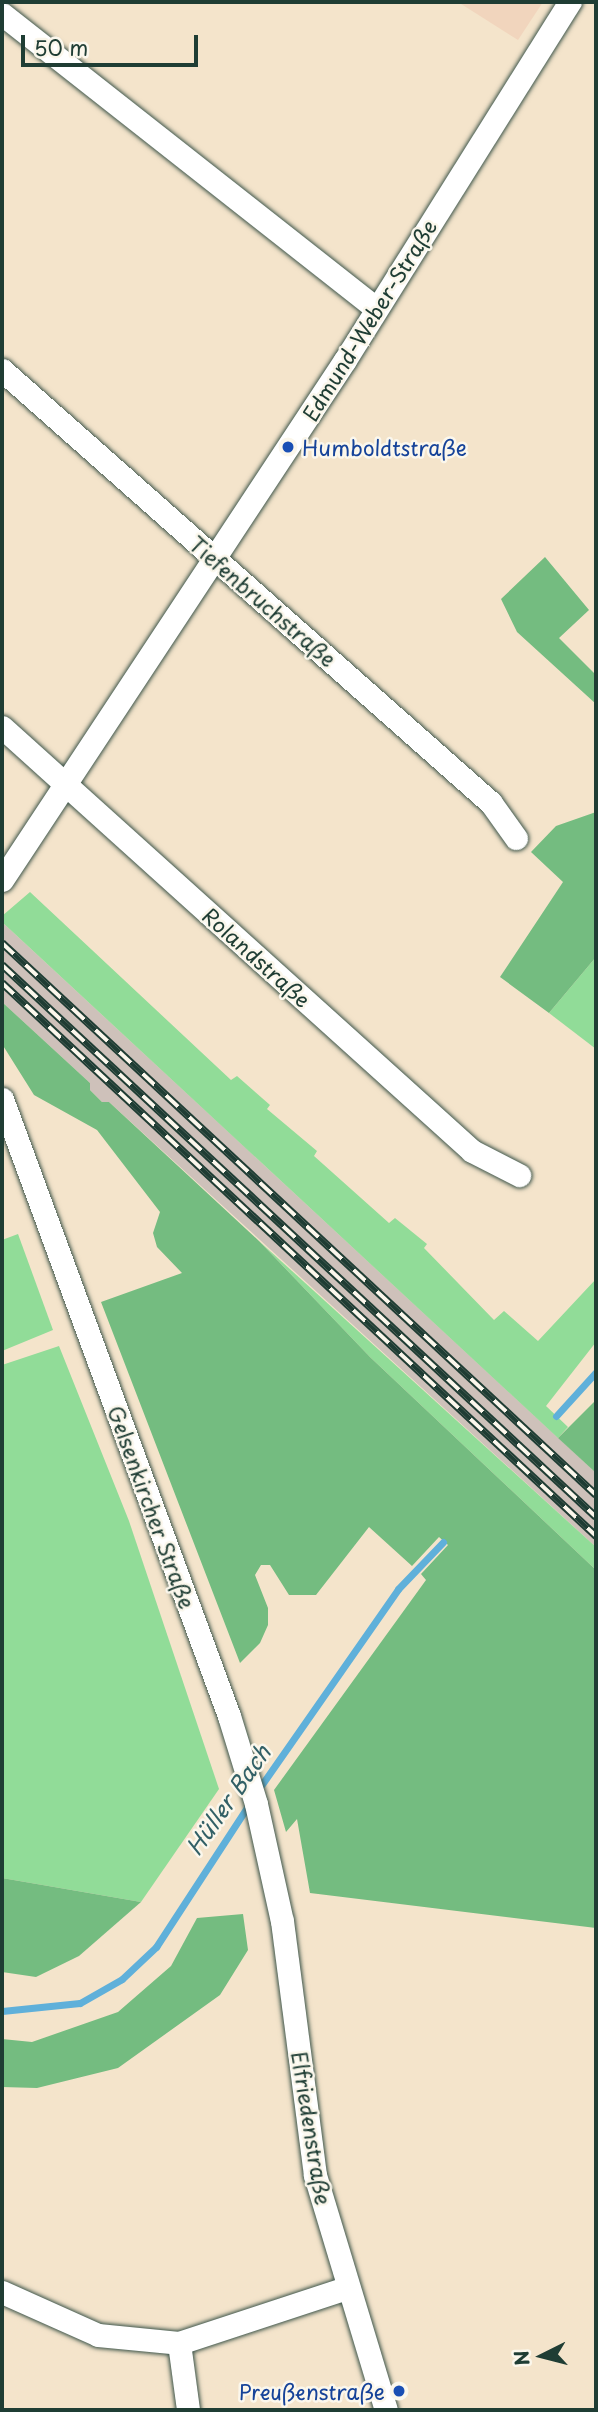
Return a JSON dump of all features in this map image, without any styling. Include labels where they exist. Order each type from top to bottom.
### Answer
[{"type":"street","name":"Edmund-Weber-Straße","points":[[2,880],[214,558],[570,2]]},
{"type":"street","points":[[2,14],[375,308]]},
{"type":"street","name":"Tiefenbruchstraße","points":[[2,370],[491,803],[516,838]]},
{"type":"street","name":"Rolandstraße","points":[[2,727],[472,1151],[519,1175]]},
{"type":"street","name":"Gelsenkircher Straße","points":[[2,1099],[238,1745],[269,1854],[282,1922]]},
{"type":"street","name":"Elfriedenstraße","points":[[282,1922],[315,2175],[346,2288],[386,2410]]},
{"type":"street","points":[[2,2292],[98,2335],[179,2343],[346,2288]]},
{"type":"street","points":[[179,2343],[188,2410]]},
{"type":"shaded area","points":[[458,2],[543,2],[518,40]]},
{"type":"shaded area","points":[[2,922],[596,1473],[596,1547],[109,1102],[102,1102],[90,1090],[90,1083],[2,1002]]},
{"type":"green space","points":[[545,557],[589,610],[559,638],[596,675],[596,704],[517,632],[501,599]]},
{"type":"green space","points":[[596,812],[596,957],[549,1013],[500,977],[563,882],[531,852],[556,826]]},
{"type":"green space","points":[[30,892],[231,1080],[237,1076],[270,1105],[267,1109],[317,1151],[314,1156],[389,1223],[395,1218],[427,1244],[424,1248],[494,1320],[504,1311],[538,1341],[596,1279],[596,1342],[546,1406],[568,1427],[558,1438],[2,922],[2,916]]},
{"type":"green space","points":[[596,957],[596,1049],[549,1013]]},
{"type":"green space","points":[[2,1002],[90,1083],[90,1090],[102,1102],[109,1102],[259,1241],[370,1357],[596,1570],[596,1928],[310,1893],[297,1819],[286,1832],[274,1790],[426,1580],[421,1574],[448,1545],[439,1537],[412,1566],[369,1527],[316,1595],[289,1595],[270,1565],[261,1565],[255,1575],[268,1608],[268,1625],[260,1643],[240,1663],[101,1302],[182,1273],[157,1247],[153,1233],[160,1212],[97,1130],[34,1095],[2,1044]]},
{"type":"green space","points":[[18,1234],[53,1330],[2,1351],[2,1240]]},
{"type":"green space","points":[[259,1241],[596,1547],[596,1570],[370,1357]]},
{"type":"green space","points":[[59,1346],[129,1521],[219,1789],[141,1902],[2,1878],[2,1365]]},
{"type":"green space","points":[[596,1400],[596,1473],[558,1438]]},
{"type":"green space","points":[[2,1878],[141,1902],[79,1956],[36,1977],[2,1972]]},
{"type":"green space","points":[[243,1914],[248,1950],[220,1995],[118,2068],[37,2088],[2,2087],[2,2039],[32,2042],[118,2012],[171,1966],[197,1918]]},
{"type":"waterway","name":"Hüller Bach","points":[[556,1416],[596,1372]]},
{"type":"waterway","name":"Hüller Bach","points":[[258,1790],[398,1589],[443,1542]]},
{"type":"waterway","name":"Hüller Bach","points":[[2,2011],[80,2003],[122,1979],[156,1947],[250,1803]]},
{"type":"railway","points":[[2,943],[596,1495]]},
{"type":"railway","points":[[2,965],[596,1517]]},
{"type":"railway","points":[[2,983],[596,1536]]},
{"type":"place","name":"Humboldtstraße","points":[[288,447]]},
{"type":"place","name":"Preußenstraße","points":[[399,2391]]}]
